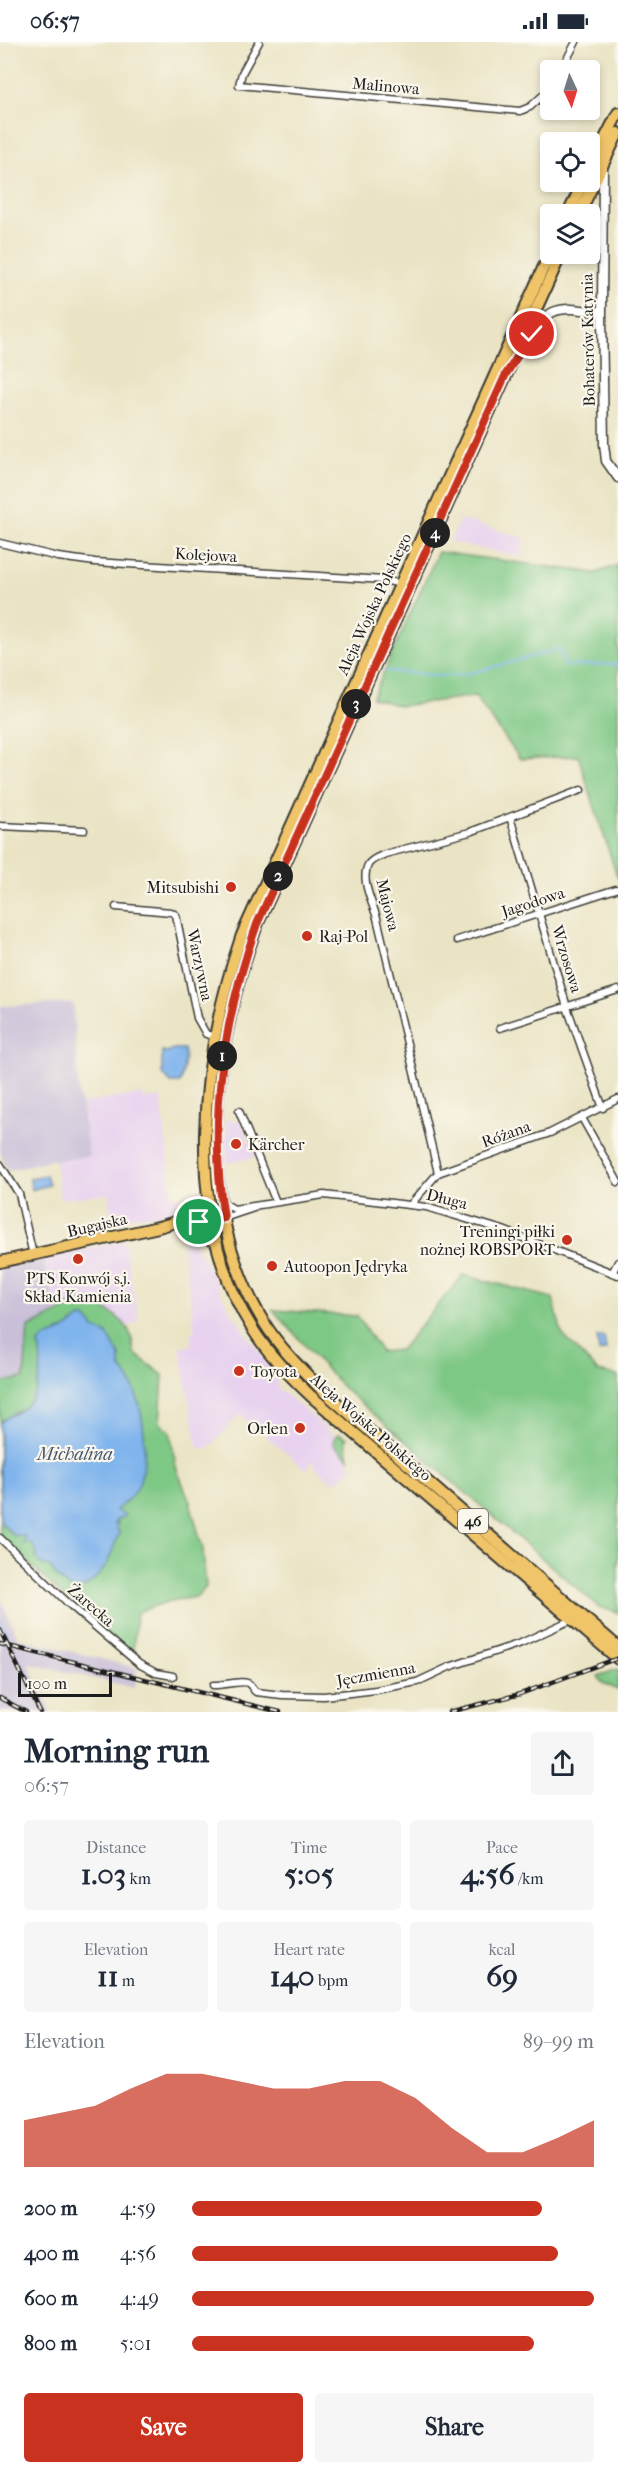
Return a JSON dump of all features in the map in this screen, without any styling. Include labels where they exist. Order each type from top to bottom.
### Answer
[{"type":"main road","points":[[584,204],[603,162],[615,129],[618,113]]},
{"type":"main road","points":[[600,152],[615,129]]},
{"type":"main road","name":"Aleja Wojska Polskiego","points":[[545,264],[264,909],[237,983],[222,1053],[217,1141],[223,1210],[249,1294],[264,1322],[295,1363],[329,1396],[618,1647]]},
{"type":"main road","name":"Aleja Wojska Polskiego","points":[[556,264],[249,918],[228,980],[215,1037],[206,1115],[211,1216],[217,1244],[232,1290],[251,1327],[270,1353],[293,1379],[618,1659]]},
{"type":"main road","name":"Bugajska","points":[[0,1262],[211,1216],[223,1210]]},
{"type":"main road","points":[[167,1224],[195,1227],[217,1244]]},
{"type":"street","name":"Malinowa","points":[[259,42],[242,73],[239,86],[520,111],[530,107],[540,98]]},
{"type":"street","points":[[566,60],[576,42]]},
{"type":"street","name":"Bohaterów Katynia","points":[[603,162],[604,444],[606,460],[618,478]]},
{"type":"street","points":[[506,374],[532,334],[555,310],[570,308],[602,313]]},
{"type":"street","name":"Kolejowa","points":[[0,543],[58,557],[95,562],[384,580],[406,585]]},
{"type":"street","name":"Majowa","points":[[438,1173],[377,918],[366,882],[368,865],[373,859],[385,854],[470,832],[581,790]]},
{"type":"street","name":"Wrzosowa","points":[[510,817],[567,1007],[603,1108]]},
{"type":"street","points":[[0,826],[84,830]]},
{"type":"street","name":"Jagodowa","points":[[457,940],[616,889]]},
{"type":"street","name":"Warzywna","points":[[116,907],[171,912],[176,915],[198,1018],[203,1030],[215,1037]]},
{"type":"street","points":[[500,1028],[618,990]]},
{"type":"street","name":"Różana","points":[[411,1204],[438,1173],[550,1133],[618,1099]]},
{"type":"street","points":[[239,1111],[276,1202]]},
{"type":"street","points":[[582,1118],[615,1170],[618,1182]]},
{"type":"street","points":[[0,1164],[19,1194],[33,1255]]},
{"type":"street","name":"Długa","points":[[223,1210],[324,1195],[411,1204],[442,1210],[483,1223],[615,1274]]},
{"type":"street","name":"Długa","points":[[223,1210],[260,1206]]},
{"type":"street","points":[[615,1274],[618,1262]]},
{"type":"street","name":"Żarecka","points":[[0,1538],[69,1604],[139,1664],[156,1673],[173,1676]]},
{"type":"street","name":"Jęczmienna","points":[[213,1685],[223,1686],[243,1681],[249,1683],[256,1692],[282,1695],[324,1696],[376,1690],[417,1682],[449,1667],[522,1643],[573,1619]]},
{"type":"shaded area","points":[[460,519],[524,538],[522,557],[450,542]]},
{"type":"shaded area","points":[[73,1003],[78,1084],[89,1156],[55,1161],[54,1159],[10,1170],[5,1166],[0,1152],[0,1006]]},
{"type":"shaded area","points":[[143,1094],[144,1099],[161,1097],[172,1195],[178,1195],[179,1211],[122,1218],[122,1221],[112,1222],[108,1194],[60,1199],[55,1161],[88,1155],[82,1103]]},
{"type":"shaded area","points":[[225,1119],[241,1121],[256,1157],[227,1163]]},
{"type":"shaded area","points":[[193,1240],[228,1307],[275,1375],[278,1388],[336,1437],[334,1446],[349,1458],[351,1470],[344,1477],[333,1482],[315,1467],[314,1460],[306,1470],[240,1414],[210,1447],[198,1449],[180,1347],[192,1345],[191,1333],[195,1331],[182,1241]]},
{"type":"shaded area","points":[[124,1241],[139,1322],[128,1326],[90,1300],[70,1306],[56,1314],[43,1258]]},
{"type":"shaded area","points":[[43,1258],[56,1314],[28,1328],[24,1378],[0,1383],[0,1268]]},
{"type":"shaded area","points":[[0,1597],[18,1638],[137,1668],[135,1688],[28,1663],[51,1712],[0,1712]]},
{"type":"green space","points":[[438,552],[596,573],[618,565],[618,879],[578,756],[520,759],[475,696],[401,706],[372,698]]},
{"type":"green space","points":[[463,1275],[553,1298],[562,1334],[598,1372],[618,1376],[618,1613],[599,1607],[342,1387],[273,1310],[357,1316],[381,1352],[400,1350]]},
{"type":"green space","points":[[90,1300],[121,1320],[130,1333],[134,1353],[163,1375],[160,1423],[170,1431],[176,1467],[190,1502],[203,1550],[206,1587],[197,1597],[170,1601],[137,1612],[133,1651],[117,1642],[68,1601],[0,1536],[0,1383],[24,1378],[28,1328],[70,1306]]},
{"type":"green space","points":[[339,1434],[347,1438],[345,1440],[349,1458],[333,1444],[334,1438]]},
{"type":"green space","points":[[618,1669],[618,1690],[602,1683],[598,1676]]},
{"type":"water","points":[[173,1049],[184,1049],[180,1083],[171,1083],[162,1073],[162,1051],[167,1052]]},
{"type":"water","points":[[46,1175],[49,1185],[31,1190],[30,1178]]},
{"type":"water","name":"Michalina","points":[[81,1318],[86,1318],[94,1328],[107,1334],[120,1356],[120,1367],[135,1391],[140,1407],[144,1458],[138,1486],[116,1510],[125,1516],[115,1521],[115,1524],[118,1523],[116,1528],[120,1533],[107,1564],[88,1585],[75,1589],[60,1580],[50,1567],[39,1562],[36,1558],[37,1552],[31,1543],[24,1544],[25,1536],[13,1535],[0,1521],[0,1423],[26,1406],[36,1390],[41,1362],[39,1344],[44,1338],[64,1330]]},
{"type":"water","points":[[597,1337],[604,1337],[606,1350],[599,1352]]},
{"type":"waterway","points":[[386,671],[444,676],[467,674],[560,649],[565,666],[618,664]]},
{"type":"waterway","points":[[0,1619],[7,1635]]},
{"type":"railway","points":[[0,1630],[40,1712]]},
{"type":"railway","points":[[0,1644],[280,1712]]},
{"type":"railway","points":[[449,1712],[520,1694],[618,1658]]},
{"type":"railway","points":[[0,1698],[26,1712]]},
{"type":"place","name":"Mitsubishi","points":[[231,887]]},
{"type":"place","name":"Raj-Pol","points":[[307,936]]},
{"type":"place","name":"Kärcher","points":[[236,1144]]},
{"type":"place","name":"Treningi piłki nożnej ROBSPORT","points":[[567,1240]]},
{"type":"place","name":"PTS Konwój s.j. Skład Kamienia","points":[[78,1259]]},
{"type":"place","name":"Autoopon Jędryka","points":[[272,1266]]},
{"type":"place","name":"Toyota","points":[[239,1371]]},
{"type":"place","name":"Orlen","points":[[300,1428]]},
{"type":"route","points":[[199,1222],[224,1218],[217,1141],[220,1069],[237,983],[257,924],[506,374],[532,334]]}]
